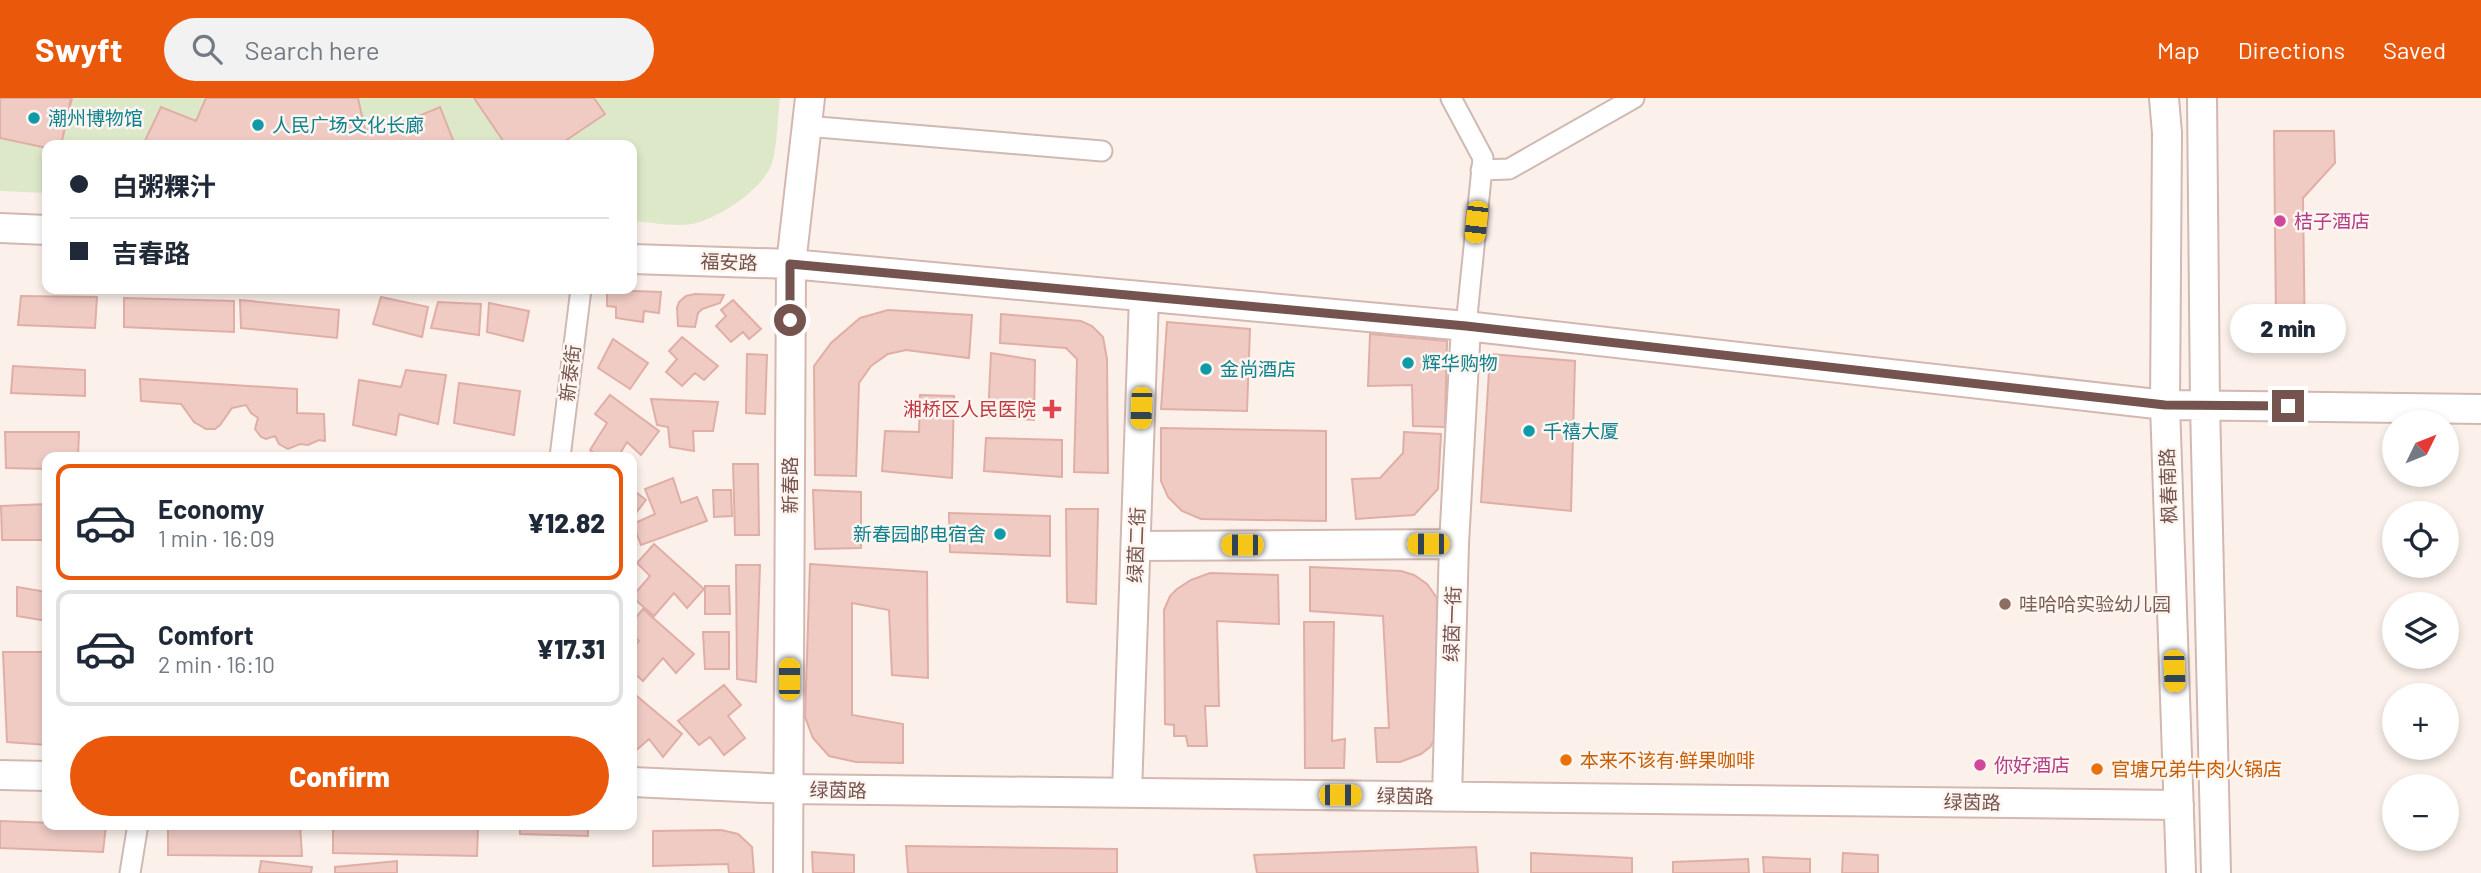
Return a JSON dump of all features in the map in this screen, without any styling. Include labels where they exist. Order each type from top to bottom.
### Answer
[{"type":"street","name":"新春路","points":[[788,873],[790,264],[810,98]]},
{"type":"street","points":[[1451,98],[1483,158],[1466,326]]},
{"type":"street","points":[[1481,170],[1509,169],[1634,98]]},
{"type":"street","name":"枫春南路","points":[[2164,98],[2167,133],[2165,405],[2181,873]]},
{"type":"street","name":"枫春南路","points":[[2202,98],[2205,404],[2216,873]]},
{"type":"street","points":[[806,126],[1102,151]]},
{"type":"street","points":[[0,228],[42,230]]},
{"type":"street","name":"福安路","points":[[637,259],[790,264],[1466,326],[2165,405],[2481,410]]},
{"type":"street","name":"新泰街","points":[[560,452],[580,294]]},
{"type":"street","name":"绿茵二街","points":[[1127,793],[1144,297]]},
{"type":"street","name":"绿茵一街","points":[[1447,797],[1454,544],[1466,326]]},
{"type":"street","points":[[1136,546],[1454,544]]},
{"type":"street","points":[[0,775],[42,776]]},
{"type":"street","name":"绿茵路","points":[[637,782],[789,789],[2179,804]]},
{"type":"street","points":[[130,873],[137,830]]},
{"type":"green space","points":[[0,98],[780,98],[774,155],[767,173],[750,193],[738,202],[714,216],[692,224],[637,221],[637,140],[42,140],[42,193],[0,191]]},
{"type":"building","name":"潮州博物馆","points":[[0,98],[71,98],[62,140],[42,140],[42,147],[0,138]]},
{"type":"building","name":"潮州博物馆","points":[[0,98],[72,98],[62,140],[42,140],[42,147],[0,138]]},
{"type":"building","name":"人民广场文化长廊","points":[[206,98],[358,98],[365,130],[407,121],[440,107],[453,140],[145,140],[161,107],[196,121]]},
{"type":"building","points":[[474,98],[594,98],[605,114],[566,140],[503,140]]},
{"type":"building","points":[[2274,131],[2334,131],[2335,163],[2303,198],[2305,348],[2288,345],[2280,335],[2276,321]]},
{"type":"building","points":[[661,292],[659,313],[644,311],[643,322],[616,318],[616,307],[607,306],[607,294]]},
{"type":"building","points":[[724,295],[720,303],[698,313],[695,327],[678,326],[679,302],[686,296]]},
{"type":"building","points":[[21,296],[97,297],[95,328],[18,325]]},
{"type":"building","points":[[381,297],[428,307],[422,337],[373,324]]},
{"type":"building","points":[[124,298],[234,301],[234,332],[124,327]]},
{"type":"building","points":[[240,300],[339,310],[337,338],[241,328]]},
{"type":"building","points":[[733,300],[761,329],[749,339],[743,332],[731,342],[716,326],[726,316],[721,310]]},
{"type":"building","points":[[438,302],[481,304],[479,335],[431,328]]},
{"type":"building","points":[[489,303],[529,311],[523,341],[487,332]]},
{"type":"building","points":[[888,310],[972,315],[969,358],[906,350],[888,354],[871,366],[859,383],[856,476],[815,475],[814,366],[831,343],[860,318]]},
{"type":"building","points":[[1001,314],[1081,321],[1092,326],[1103,337],[1107,359],[1108,473],[1074,472],[1077,359],[1066,348],[1000,343]]},
{"type":"building","name":"金尚酒店","points":[[1167,322],[1250,329],[1247,411],[1161,409]]},
{"type":"building","name":"辉华购物","points":[[1370,334],[1447,341],[1445,427],[1413,426],[1412,385],[1368,386]]},
{"type":"building","points":[[682,337],[718,366],[704,380],[695,373],[682,386],[666,372],[677,359],[669,351]]},
{"type":"building","points":[[613,339],[648,363],[630,389],[598,368]]},
{"type":"building","points":[[991,353],[1035,360],[1034,420],[988,417]]},
{"type":"building","points":[[747,354],[767,355],[765,414],[746,413]]},
{"type":"building","name":"千禧大厦","points":[[1490,354],[1575,361],[1571,511],[1481,502]]},
{"type":"building","points":[[13,366],[85,370],[85,396],[11,393]]},
{"type":"building","points":[[406,370],[446,375],[438,424],[399,414],[396,435],[353,425],[359,380],[401,387]]},
{"type":"building","points":[[140,379],[297,389],[297,413],[324,414],[325,441],[300,444],[288,449],[279,444],[275,436],[266,439],[261,437],[255,429],[258,418],[246,405],[232,408],[215,429],[206,429],[194,422],[181,404],[141,401]]},
{"type":"building","points":[[459,383],[520,391],[514,435],[454,423]]},
{"type":"building","points":[[610,395],[659,431],[641,455],[627,442],[621,452],[593,452],[590,450],[607,423],[595,414]]},
{"type":"building","points":[[920,395],[954,396],[952,478],[882,471],[885,431],[919,432]]},
{"type":"building","points":[[651,399],[718,402],[713,431],[693,431],[694,451],[670,447],[668,427],[657,425]]},
{"type":"building","points":[[1161,428],[1326,431],[1326,521],[1201,519],[1182,511],[1168,497],[1161,481]]},
{"type":"building","points":[[5,432],[79,432],[78,452],[42,452],[42,469],[6,468]]},
{"type":"building","points":[[1404,432],[1441,434],[1438,489],[1414,515],[1356,519],[1352,479],[1380,478],[1403,453]]},
{"type":"building","points":[[986,438],[1062,440],[1062,477],[984,471]]},
{"type":"building","points":[[733,464],[758,464],[759,535],[735,535]]},
{"type":"building","points":[[673,478],[681,503],[697,497],[707,521],[641,545],[637,534],[637,522],[655,514],[645,489]]},
{"type":"building","points":[[713,490],[731,490],[732,516],[714,517]]},
{"type":"building","points":[[813,490],[861,492],[861,548],[815,549]]},
{"type":"building","points":[[637,493],[646,500],[637,512]]},
{"type":"building","points":[[42,504],[42,540],[2,540],[1,506]]},
{"type":"building","points":[[1066,509],[1098,509],[1096,604],[1067,602]]},
{"type":"building","name":"新春园邮电宿舍","points":[[949,513],[1050,516],[1050,556],[950,552]]},
{"type":"building","points":[[654,544],[704,589],[687,608],[674,593],[654,616],[637,601],[637,591],[650,576],[637,563]]},
{"type":"building","points":[[810,564],[927,572],[928,678],[892,675],[889,610],[852,603],[852,715],[903,724],[903,763],[856,762],[829,756],[813,738],[805,717]]},
{"type":"building","points":[[736,565],[760,565],[756,682],[737,679]]},
{"type":"building","points":[[1310,567],[1401,571],[1414,575],[1427,584],[1437,598],[1436,737],[1430,747],[1421,754],[1400,762],[1377,762],[1375,728],[1389,728],[1383,616],[1310,611]]},
{"type":"building","points":[[1210,573],[1278,575],[1279,624],[1217,621],[1219,706],[1205,706],[1207,746],[1188,746],[1186,736],[1174,736],[1174,725],[1165,724],[1164,610],[1170,596],[1177,589]]},
{"type":"building","points":[[705,586],[729,586],[730,614],[705,614]]},
{"type":"building","points":[[17,587],[42,591],[42,620],[17,616]]},
{"type":"building","points":[[643,609],[694,654],[676,673],[663,658],[643,681],[637,676],[637,616]]},
{"type":"building","points":[[1304,622],[1334,622],[1332,741],[1345,739],[1344,768],[1305,768]]},
{"type":"building","points":[[703,632],[729,632],[729,669],[705,669]]},
{"type":"building","points":[[3,652],[42,652],[42,745],[7,742]]},
{"type":"building","points":[[724,685],[741,705],[728,716],[745,738],[724,755],[710,737],[699,745],[678,721]]},
{"type":"building","points":[[637,696],[682,734],[663,757],[649,739],[637,750]]},
{"type":"building","points":[[0,821],[42,823],[42,830],[105,830],[103,852],[0,848]]},
{"type":"building","points":[[168,830],[300,830],[302,856],[168,855]]},
{"type":"building","points":[[333,830],[478,830],[477,856],[333,853]]},
{"type":"building","points":[[520,830],[588,830],[588,836],[520,834]]},
{"type":"building","points":[[721,830],[738,834],[752,847],[754,873],[729,873],[728,864],[653,866],[653,831]]},
{"type":"building","points":[[906,846],[1117,849],[1117,873],[908,873]]},
{"type":"building","points":[[1476,847],[1478,873],[1257,873],[1254,855]]},
{"type":"building","points":[[812,852],[854,855],[854,873],[813,873]]},
{"type":"building","points":[[1531,853],[1632,858],[1632,873],[1531,873]]},
{"type":"building","points":[[1843,853],[1878,855],[1878,873],[1842,873]]},
{"type":"building","points":[[1763,857],[1810,859],[1810,873],[1764,873]]},
{"type":"building","points":[[1748,859],[1749,873],[1673,873],[1673,862]]},
{"type":"building","points":[[261,861],[312,867],[311,873],[259,873]]},
{"type":"building","points":[[397,861],[397,873],[335,873],[335,867]]},
{"type":"place","name":"潮州博物馆","points":[[34,118]]},
{"type":"place","name":"人民广场文化长廊","points":[[258,125]]},
{"type":"place","name":"桔子酒店","points":[[2280,221]]},
{"type":"place","name":"辉华购物","points":[[1408,363]]},
{"type":"place","name":"金尚酒店","points":[[1206,369]]},
{"type":"place","name":"湘桥区人民医院","points":[[1052,409]]},
{"type":"place","name":"千禧大厦","points":[[1529,431]]},
{"type":"place","name":"新春园邮电宿舍","points":[[1000,534]]},
{"type":"place","name":"哇哈哈实验幼儿园","points":[[2005,604]]},
{"type":"place","name":"本来不该有·鲜果咖啡","points":[[1566,760]]},
{"type":"place","name":"你好酒店","points":[[1980,765]]},
{"type":"place","name":"官塘兄弟牛肉火锅店","points":[[2097,769]]},
{"type":"route","points":[[790,320],[790,264],[1466,326],[2165,405],[2288,406]]}]
